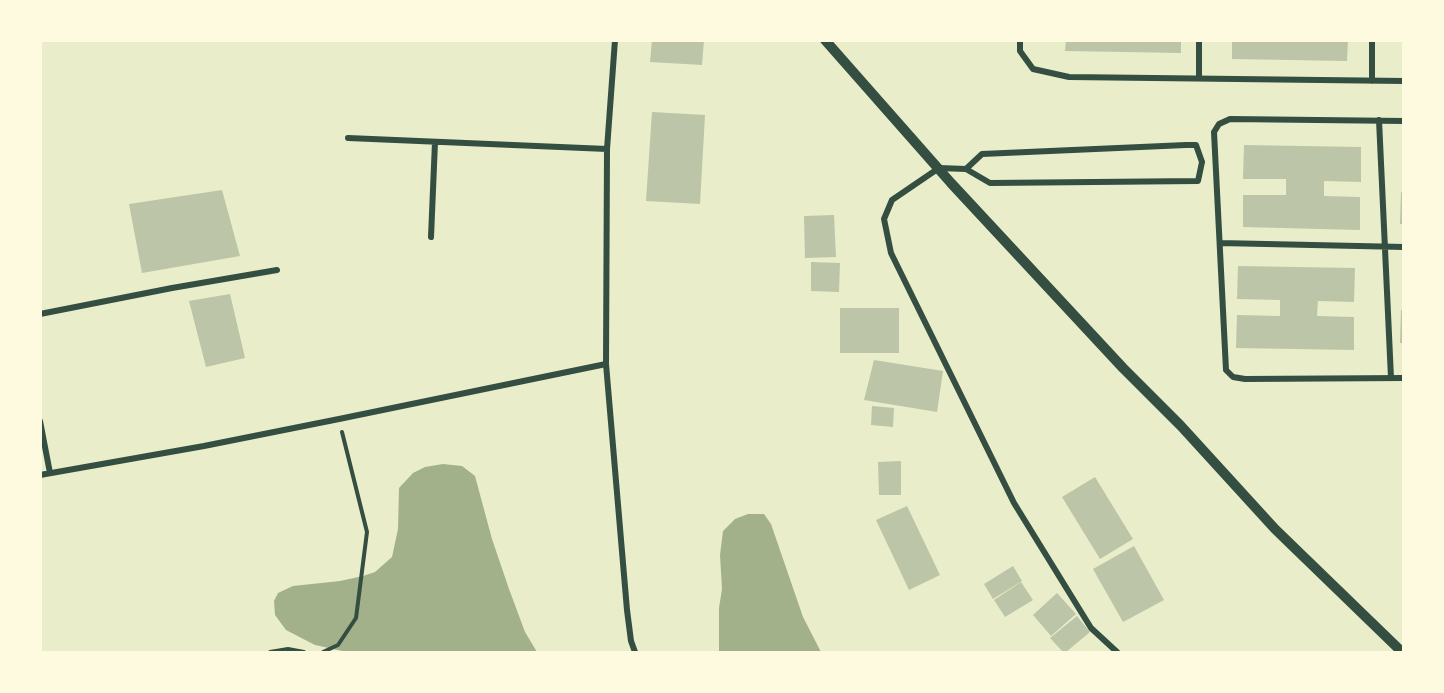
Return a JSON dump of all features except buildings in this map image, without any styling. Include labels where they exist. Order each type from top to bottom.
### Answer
[{"type":"street","points":[[615,40],[607,149],[606,364],[627,610],[631,641],[635,652]]},
{"type":"street","points":[[825,40],[954,186],[1123,368],[1181,426],[1275,529],[1402,652]]},
{"type":"street","points":[[1020,40],[1020,51],[1033,69],[1069,77],[1404,81]]},
{"type":"street","points":[[1199,40],[1199,78]]},
{"type":"street","points":[[1372,40],[1372,81]]},
{"type":"street","points":[[1404,121],[1230,119],[1219,124],[1214,132],[1226,370],[1233,377],[1245,379],[1404,378]]},
{"type":"street","points":[[1379,120],[1391,378]]},
{"type":"street","points":[[348,138],[607,149]]},
{"type":"street","points":[[431,237],[435,142]]},
{"type":"street","points":[[966,169],[982,154],[1196,145],[1202,162],[1198,181],[990,183],[966,169],[939,168],[892,200],[884,219],[891,253],[1014,503],[1091,628],[1117,652]]},
{"type":"street","points":[[1202,162],[1215,162]]},
{"type":"street","points":[[1220,243],[1404,247]]},
{"type":"street","points":[[40,314],[277,270]]},
{"type":"street","points":[[40,475],[204,446],[606,364]]},
{"type":"street","points":[[40,421],[50,473]]},
{"type":"path","points":[[322,652],[338,645],[356,618],[368,532],[339,419]]},
{"type":"path","points":[[270,652],[288,649],[304,652]]},
{"type":"shaded area","points":[[443,464],[462,466],[475,476],[492,539],[509,589],[525,632],[537,652],[347,652],[315,645],[286,630],[275,615],[274,601],[278,593],[293,586],[340,581],[375,572],[392,557],[398,529],[399,488],[413,473],[425,467]]},
{"type":"shaded area","points":[[748,514],[764,514],[771,524],[803,617],[821,652],[719,652],[719,608],[722,589],[720,555],[723,531],[735,519]]}]
